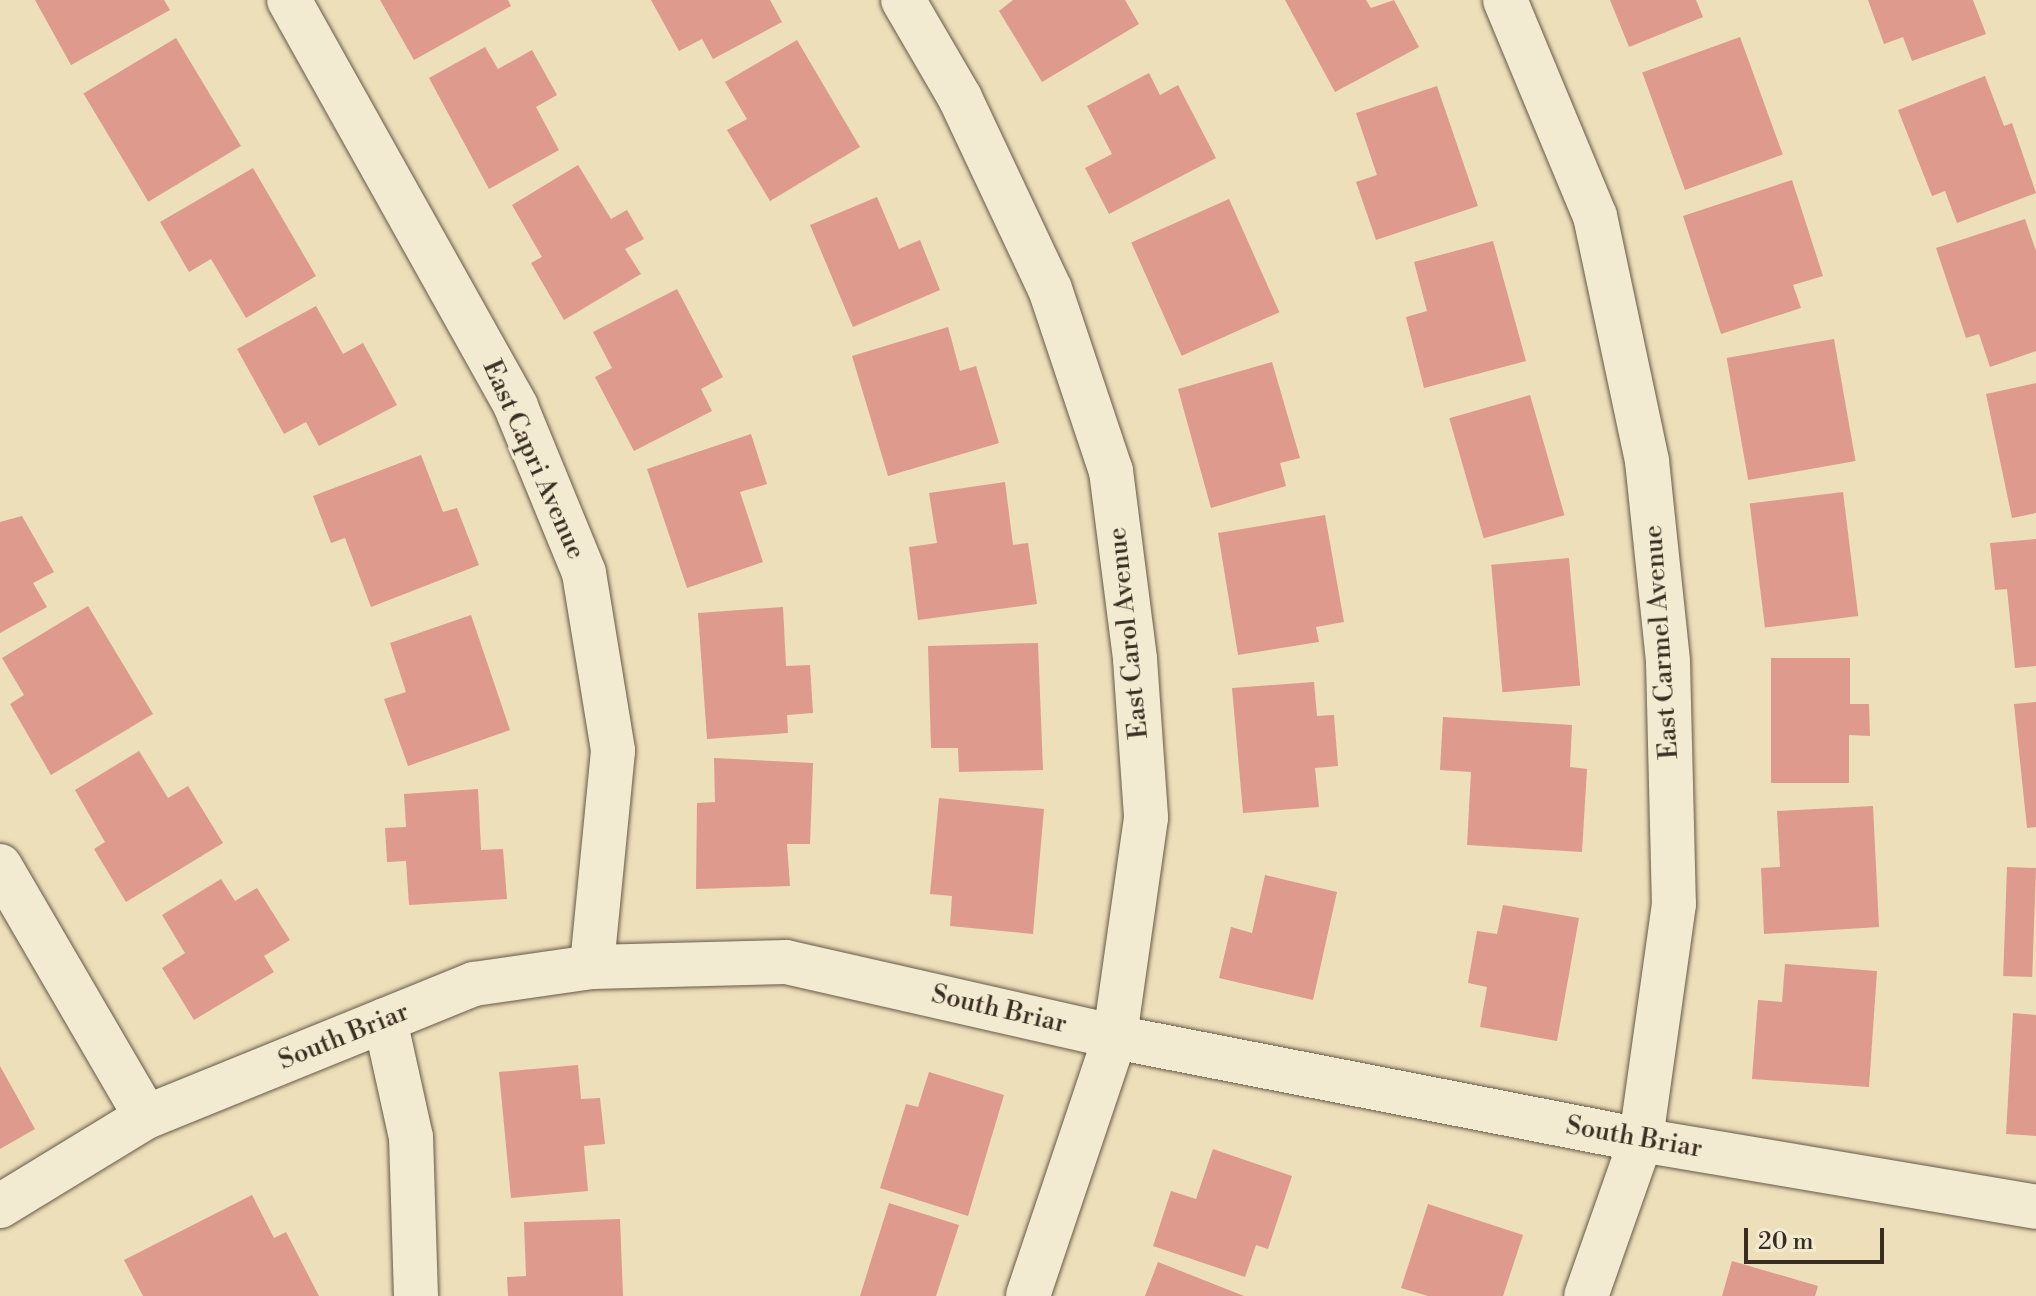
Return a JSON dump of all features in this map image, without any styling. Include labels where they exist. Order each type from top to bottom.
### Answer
[{"type":"street","name":"East Capri Avenue","points":[[289,0],[516,407],[584,573],[613,751],[592,967]]},
{"type":"street","name":"East Carol Avenue","points":[[903,0],[960,98],[1050,289],[1111,471],[1146,818],[1115,1037],[1028,1296]]},
{"type":"street","name":"East Carmel Avenue","points":[[1505,0],[1595,216],[1647,461],[1668,662],[1674,904],[1641,1140],[1586,1296]]},
{"type":"street","points":[[0,866],[146,1117]]},
{"type":"street","name":"South Briar","points":[[0,1206],[146,1117],[474,984],[592,967],[786,962],[1115,1037],[1641,1140],[2036,1207]]},
{"type":"street","points":[[385,1020],[411,1137],[416,1296]]},
{"type":"building","points":[[35,0],[164,0],[170,10],[71,65]]},
{"type":"building","points":[[380,0],[508,0],[511,6],[414,60]]},
{"type":"building","points":[[651,0],[770,0],[782,22],[713,59],[702,39],[679,51]]},
{"type":"building","points":[[1013,0],[1125,0],[1139,24],[1042,82],[999,11]]},
{"type":"building","points":[[1285,0],[1366,0],[1371,8],[1394,0],[1419,47],[1335,92]]},
{"type":"building","points":[[1610,0],[1696,0],[1703,17],[1629,47]]},
{"type":"building","points":[[1868,0],[1973,0],[1986,34],[1912,61],[1903,37],[1884,44]]},
{"type":"building","points":[[1740,37],[1783,154],[1685,190],[1642,73]]},
{"type":"building","points":[[176,38],[241,146],[148,202],[83,94]]},
{"type":"building","points":[[797,40],[860,147],[770,201],[727,130],[747,119],[725,82]]},
{"type":"building","points":[[485,47],[498,69],[532,50],[557,95],[536,107],[559,150],[489,189],[429,78]]},
{"type":"building","points":[[1149,73],[1160,95],[1178,85],[1216,158],[1109,214],[1085,168],[1112,154],[1087,106]]},
{"type":"building","points":[[1985,76],[2004,126],[2012,123],[2036,193],[1957,223],[1945,191],[1932,196],[1898,110]]},
{"type":"building","points":[[1437,86],[1478,206],[1376,240],[1356,182],[1377,175],[1356,113]]},
{"type":"building","points":[[578,165],[611,219],[627,210],[644,239],[625,249],[641,274],[564,320],[531,263],[542,257],[512,205]]},
{"type":"building","points":[[253,168],[316,276],[246,318],[211,259],[189,272],[160,222]]},
{"type":"building","points":[[1792,180],[1823,276],[1793,285],[1801,308],[1721,334],[1683,216]]},
{"type":"building","points":[[877,197],[899,249],[920,240],[940,290],[853,327],[810,225]]},
{"type":"building","points":[[1229,199],[1279,312],[1182,356],[1131,243]]},
{"type":"building","points":[[2025,219],[2036,251],[2036,351],[1990,367],[1979,334],[1966,338],[1936,248]]},
{"type":"building","points":[[1493,241],[1526,361],[1424,388],[1406,317],[1427,311],[1414,262]]},
{"type":"building","points":[[677,289],[723,377],[701,389],[712,411],[634,451],[595,377],[612,368],[593,332]]},
{"type":"building","points":[[316,306],[343,354],[363,343],[397,405],[319,446],[306,422],[284,434],[237,349]]},
{"type":"building","points":[[948,327],[960,371],[976,366],[999,443],[888,476],[852,356]]},
{"type":"building","points":[[1834,339],[1856,461],[1748,480],[1727,358]]},
{"type":"building","points":[[1272,362],[1300,458],[1280,463],[1286,486],[1211,508],[1178,389]]},
{"type":"building","points":[[2036,383],[2036,513],[2012,518],[1986,394]]},
{"type":"building","points":[[1530,395],[1564,515],[1484,538],[1449,418]]},
{"type":"building","points":[[751,434],[767,484],[740,492],[763,562],[687,588],[647,469]]},
{"type":"building","points":[[421,455],[443,512],[457,508],[479,565],[371,607],[345,538],[331,543],[313,496]]},
{"type":"building","points":[[1005,482],[1013,545],[1028,543],[1037,604],[918,620],[909,547],[937,543],[929,493]]},
{"type":"building","points":[[1843,492],[1858,616],[1765,628],[1750,503]]},
{"type":"building","points":[[1325,515],[1344,622],[1316,627],[1319,642],[1238,655],[1218,533]]},
{"type":"building","points":[[22,516],[54,572],[33,583],[47,607],[0,633],[0,522]]},
{"type":"building","points":[[2036,539],[2036,666],[2015,668],[2007,589],[1995,590],[1990,543]]},
{"type":"building","points":[[1569,558],[1580,686],[1502,692],[1491,565]]},
{"type":"building","points":[[88,606],[153,714],[51,775],[10,704],[24,695],[2,658]]},
{"type":"building","points":[[783,607],[786,666],[810,665],[813,713],[787,715],[788,733],[707,739],[698,613]]},
{"type":"building","points":[[471,615],[510,730],[408,766],[384,699],[406,692],[390,643]]},
{"type":"building","points":[[1038,643],[1043,770],[959,772],[958,748],[931,748],[928,646]]},
{"type":"building","points":[[1771,658],[1850,658],[1850,704],[1869,704],[1870,736],[1849,735],[1849,783],[1771,783]]},
{"type":"building","points":[[1314,682],[1317,716],[1334,715],[1338,766],[1315,768],[1319,807],[1243,813],[1232,688]]},
{"type":"building","points":[[2036,702],[2036,827],[2027,828],[2014,704]]},
{"type":"building","points":[[1443,717],[1572,725],[1570,767],[1587,769],[1582,852],[1467,845],[1471,772],[1440,770]]},
{"type":"building","points":[[139,751],[168,798],[188,786],[223,843],[126,902],[94,849],[105,842],[75,790]]},
{"type":"building","points":[[714,758],[813,763],[810,844],[787,844],[790,886],[696,889],[697,803],[715,802]]},
{"type":"building","points":[[478,789],[481,850],[503,849],[507,899],[409,905],[406,861],[387,862],[385,828],[406,827],[404,794]]},
{"type":"building","points":[[939,798],[1044,809],[1033,934],[950,926],[952,896],[930,894]]},
{"type":"building","points":[[1873,806],[1879,927],[1764,934],[1761,868],[1780,867],[1777,811]]},
{"type":"building","points":[[2007,867],[2036,868],[2032,977],[2003,976]]},
{"type":"building","points":[[1265,875],[1337,892],[1313,1000],[1219,978],[1231,927],[1252,933]]},
{"type":"building","points":[[221,879],[235,901],[257,888],[290,940],[264,956],[274,972],[194,1020],[162,968],[185,953],[162,915]]},
{"type":"building","points":[[1503,905],[1579,918],[1557,1041],[1480,1027],[1487,987],[1468,983],[1477,931],[1497,934]]},
{"type":"building","points":[[1785,964],[1877,971],[1869,1087],[1752,1079],[1758,1000],[1782,1002]]},
{"type":"building","points":[[2013,1013],[2036,1015],[2036,1136],[2006,1134]]},
{"type":"building","points":[[578,1065],[581,1099],[600,1098],[605,1144],[584,1146],[588,1191],[511,1198],[499,1072]]},
{"type":"building","points":[[0,1066],[35,1129],[0,1149]]},
{"type":"building","points":[[929,1072],[1004,1095],[968,1216],[880,1188],[906,1104],[918,1107]]},
{"type":"building","points":[[1213,1149],[1292,1176],[1268,1249],[1256,1245],[1245,1277],[1153,1246],[1171,1191],[1196,1199]]},
{"type":"building","points":[[252,1195],[274,1238],[286,1232],[319,1296],[143,1296],[124,1260]]},
{"type":"building","points":[[889,1203],[959,1225],[936,1296],[860,1296]]},
{"type":"building","points":[[1428,1204],[1523,1235],[1503,1296],[1428,1296],[1401,1288]]},
{"type":"building","points":[[620,1219],[623,1296],[508,1296],[507,1277],[526,1276],[524,1222]]},
{"type":"building","points":[[1732,1261],[1818,1286],[1815,1296],[1722,1296]]},
{"type":"building","points":[[1158,1262],[1244,1296],[1145,1296]]}]
